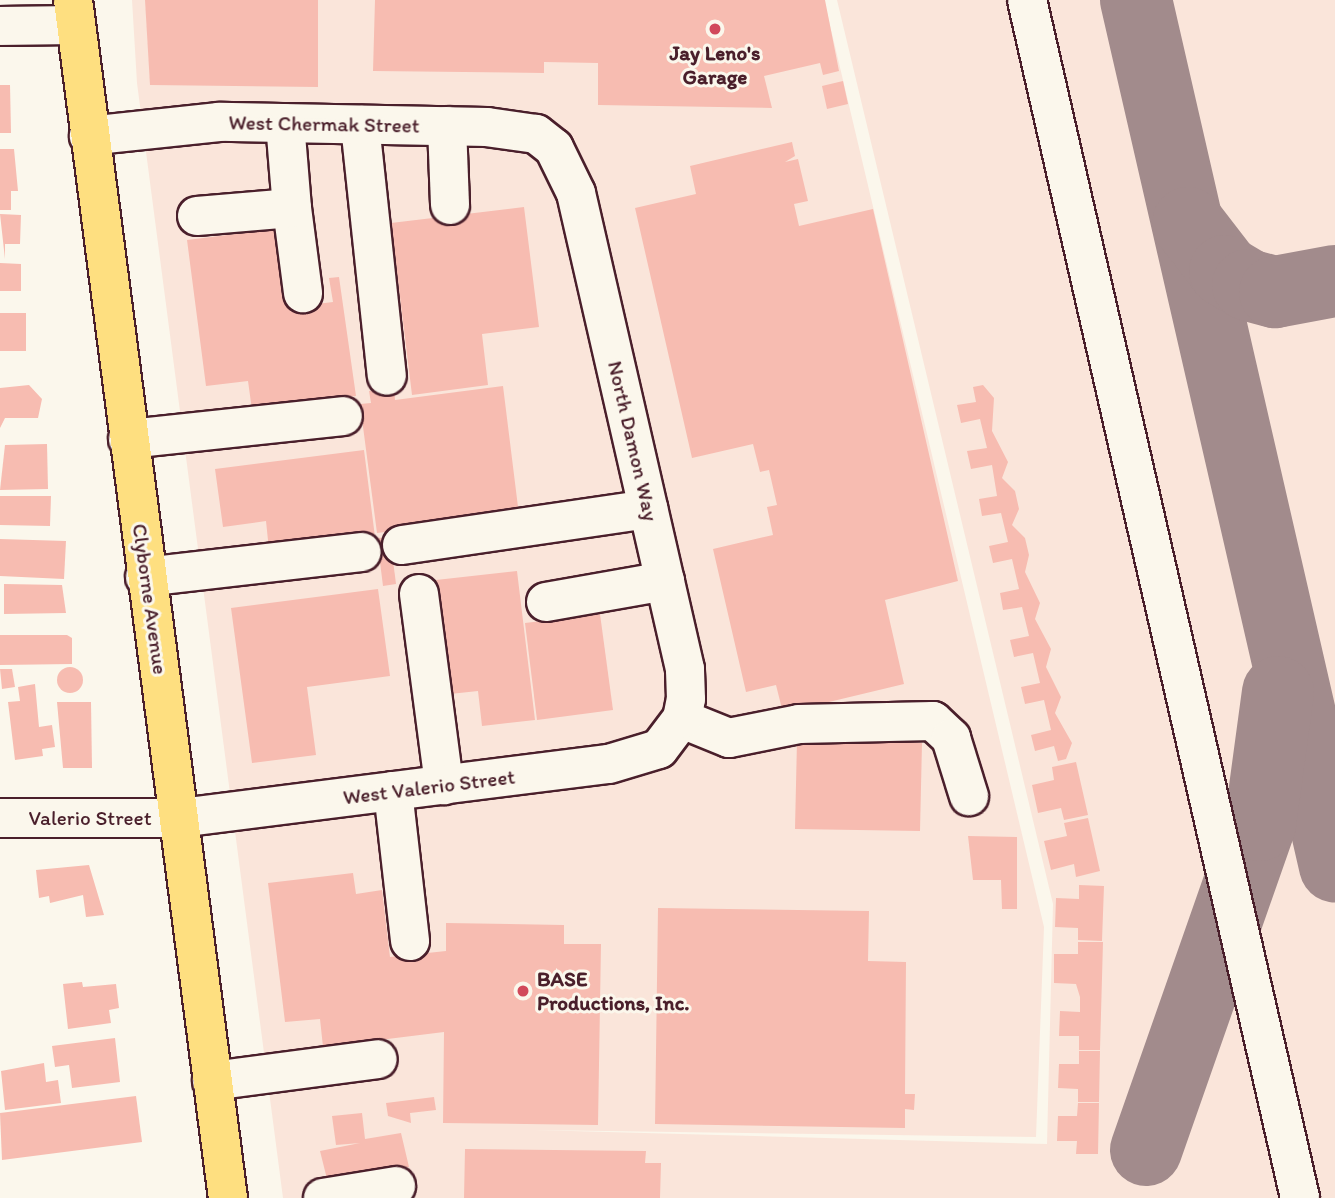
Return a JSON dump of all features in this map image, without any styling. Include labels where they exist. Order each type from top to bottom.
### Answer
[{"type":"main road","name":"Clyborne Avenue","points":[[74,13],[145,577],[180,818],[229,1198]]},
{"type":"street","points":[[1027,0],[1300,1198]]},
{"type":"street","points":[[0,26],[74,13]]},
{"type":"street","name":"West Chermak Street","points":[[89,136],[219,122],[447,126],[514,129],[554,148]]},
{"type":"street","points":[[285,123],[303,293]]},
{"type":"street","points":[[360,125],[387,376]]},
{"type":"street","points":[[447,126],[450,205]]},
{"type":"street","name":"North Damon Way","points":[[554,148],[576,193],[685,669],[677,728]]},
{"type":"street","points":[[197,216],[292,208]]},
{"type":"street","points":[[128,439],[343,416]]},
{"type":"street","points":[[402,545],[649,509]]},
{"type":"street","points":[[145,577],[362,552]]},
{"type":"street","points":[[546,602],[665,581]]},
{"type":"street","points":[[419,594],[444,785]]},
{"type":"street","points":[[677,728],[729,738],[799,724],[933,721],[951,738],[969,796]]},
{"type":"street","name":"West Valerio Street","points":[[180,818],[609,764],[641,757],[677,728]]},
{"type":"street","points":[[393,791],[410,941]]},
{"type":"street","name":"Valerio Street","points":[[0,818],[180,818]]},
{"type":"street","points":[[212,1081],[378,1059]]},
{"type":"street","points":[[323,1198],[396,1186]]},
{"type":"shaded area","points":[[132,0],[824,0],[1044,927],[1036,1137],[534,1130],[1047,1144],[1053,904],[837,0],[1335,0],[1335,1198],[283,1198],[137,83]]},
{"type":"building","points":[[145,0],[318,0],[318,87],[150,85]]},
{"type":"building","points":[[375,0],[825,0],[839,71],[823,75],[820,63],[764,76],[772,108],[598,105],[598,63],[544,62],[544,73],[373,71]]},
{"type":"building","points":[[843,81],[848,104],[827,109],[822,86]]},
{"type":"building","points":[[0,85],[10,85],[11,133],[0,133]]},
{"type":"building","points":[[792,142],[795,156],[785,162],[798,159],[808,201],[794,204],[799,226],[873,209],[958,581],[885,600],[904,684],[783,713],[776,685],[746,692],[713,549],[773,535],[767,507],[777,505],[769,470],[760,472],[753,444],[692,458],[635,208],[696,194],[690,166]]},
{"type":"building","points":[[0,149],[14,149],[18,191],[11,191],[11,210],[0,210]]},
{"type":"building","points":[[524,207],[539,327],[482,334],[488,385],[412,395],[391,223]]},
{"type":"building","points":[[0,214],[21,215],[20,244],[5,244],[5,259]]},
{"type":"building","points":[[283,228],[292,307],[333,302],[329,278],[339,277],[356,396],[252,410],[248,381],[206,386],[187,240]]},
{"type":"building","points":[[0,263],[21,264],[21,291],[0,291]]},
{"type":"building","points":[[0,313],[26,313],[26,351],[0,351]]},
{"type":"building","points":[[29,385],[42,399],[38,418],[5,418],[0,428],[0,388]]},
{"type":"building","points":[[983,385],[994,398],[992,431],[1008,462],[1002,478],[1015,491],[1019,509],[1012,525],[1025,538],[1029,555],[1025,572],[1040,603],[1035,619],[1051,649],[1046,667],[1061,697],[1055,713],[1072,743],[1066,759],[1058,761],[1054,746],[1035,751],[1031,735],[1051,730],[1044,700],[1025,704],[1021,687],[1040,683],[1033,653],[1014,657],[1010,640],[1029,636],[1022,607],[1003,610],[1000,593],[1019,589],[1012,559],[993,563],[989,546],[1008,542],[1001,513],[982,516],[979,499],[997,496],[992,465],[971,469],[967,451],[987,448],[980,419],[961,423],[957,405],[976,402],[973,387]]},
{"type":"building","points":[[503,386],[519,515],[377,533],[360,404],[371,403],[369,391],[394,388],[395,400]]},
{"type":"building","points":[[47,444],[48,489],[0,490],[5,445]]},
{"type":"building","points":[[364,450],[375,537],[269,550],[266,521],[223,527],[215,469]]},
{"type":"building","points":[[0,496],[51,496],[50,526],[0,525]]},
{"type":"building","points":[[390,537],[396,584],[383,586],[377,538]]},
{"type":"building","points":[[0,539],[66,541],[64,579],[0,576]]},
{"type":"building","points":[[517,571],[535,720],[482,726],[478,691],[450,694],[436,580]]},
{"type":"building","points":[[4,584],[62,585],[66,613],[4,614]]},
{"type":"building","points":[[378,589],[390,676],[307,687],[316,755],[252,763],[231,608]]},
{"type":"building","points":[[600,614],[613,710],[537,720],[525,623]]},
{"type":"building","points":[[0,635],[67,635],[72,638],[72,664],[0,665]]},
{"type":"building","points":[[70,667],[79,671],[83,680],[79,689],[70,693],[61,689],[57,680],[61,671]]},
{"type":"building","points":[[0,669],[12,669],[15,687],[2,689]]},
{"type":"building","points":[[35,684],[39,727],[52,725],[55,747],[42,749],[43,756],[15,760],[8,702],[20,701],[18,687]]},
{"type":"building","points":[[57,702],[91,702],[92,768],[63,768]]},
{"type":"building","points":[[797,741],[922,743],[920,831],[795,829]]},
{"type":"building","points":[[1076,762],[1088,815],[1064,820],[1061,808],[1038,813],[1032,785],[1054,780],[1052,767]]},
{"type":"building","points":[[1088,818],[1100,871],[1076,877],[1074,864],[1051,870],[1044,841],[1067,836],[1064,823]]},
{"type":"building","points":[[968,836],[1017,837],[1017,909],[1002,909],[1001,880],[973,880]]},
{"type":"building","points":[[89,865],[104,915],[86,917],[83,895],[50,903],[49,896],[39,898],[36,870]]},
{"type":"building","points":[[353,873],[356,894],[382,890],[390,957],[446,951],[446,923],[564,925],[564,944],[601,944],[598,1125],[443,1123],[444,1032],[323,1047],[320,1019],[285,1022],[268,883]]},
{"type":"building","points":[[1079,885],[1104,886],[1102,941],[1078,940],[1078,928],[1055,927],[1056,898],[1079,899]]},
{"type":"building","points":[[658,908],[869,911],[868,961],[906,962],[905,1094],[915,1094],[914,1110],[905,1109],[905,1128],[655,1124]]},
{"type":"building","points":[[1078,942],[1103,942],[1100,1050],[1079,1050],[1079,1036],[1059,1036],[1060,1011],[1080,1012],[1080,997],[1076,984],[1054,983],[1054,954],[1078,954]]},
{"type":"building","points":[[82,982],[83,987],[116,984],[119,1008],[109,1010],[111,1023],[68,1029],[63,984]]},
{"type":"building","points":[[115,1038],[120,1082],[72,1088],[69,1065],[55,1067],[52,1046]]},
{"type":"building","points":[[1079,1051],[1100,1051],[1099,1102],[1078,1102],[1078,1089],[1058,1088],[1059,1064],[1079,1064]]},
{"type":"building","points":[[44,1063],[46,1082],[58,1080],[61,1103],[5,1110],[1,1071]]},
{"type":"building","points":[[136,1096],[142,1142],[2,1160],[0,1113]]},
{"type":"building","points":[[434,1097],[436,1110],[410,1113],[411,1123],[388,1116],[386,1103]]},
{"type":"building","points":[[1078,1103],[1099,1103],[1098,1154],[1076,1154],[1077,1141],[1057,1141],[1058,1116],[1077,1116]]},
{"type":"building","points":[[362,1113],[365,1139],[401,1133],[409,1167],[327,1179],[320,1151],[360,1143],[336,1145],[332,1116]]},
{"type":"building","points":[[465,1149],[646,1151],[645,1163],[661,1163],[660,1198],[464,1198]]},
{"type":"taxiway","points":[[1136,0],[1335,866]]},
{"type":"taxiway","points":[[1188,223],[1225,271],[1248,285],[1275,292],[1335,281]]},
{"type":"taxiway","points":[[1146,1150],[1260,825],[1278,692]]},
{"type":"place","name":"Jay Leno's Garage","points":[[715,29]]},
{"type":"place","name":"BASE Productions, Inc.","points":[[523,991]]}]
